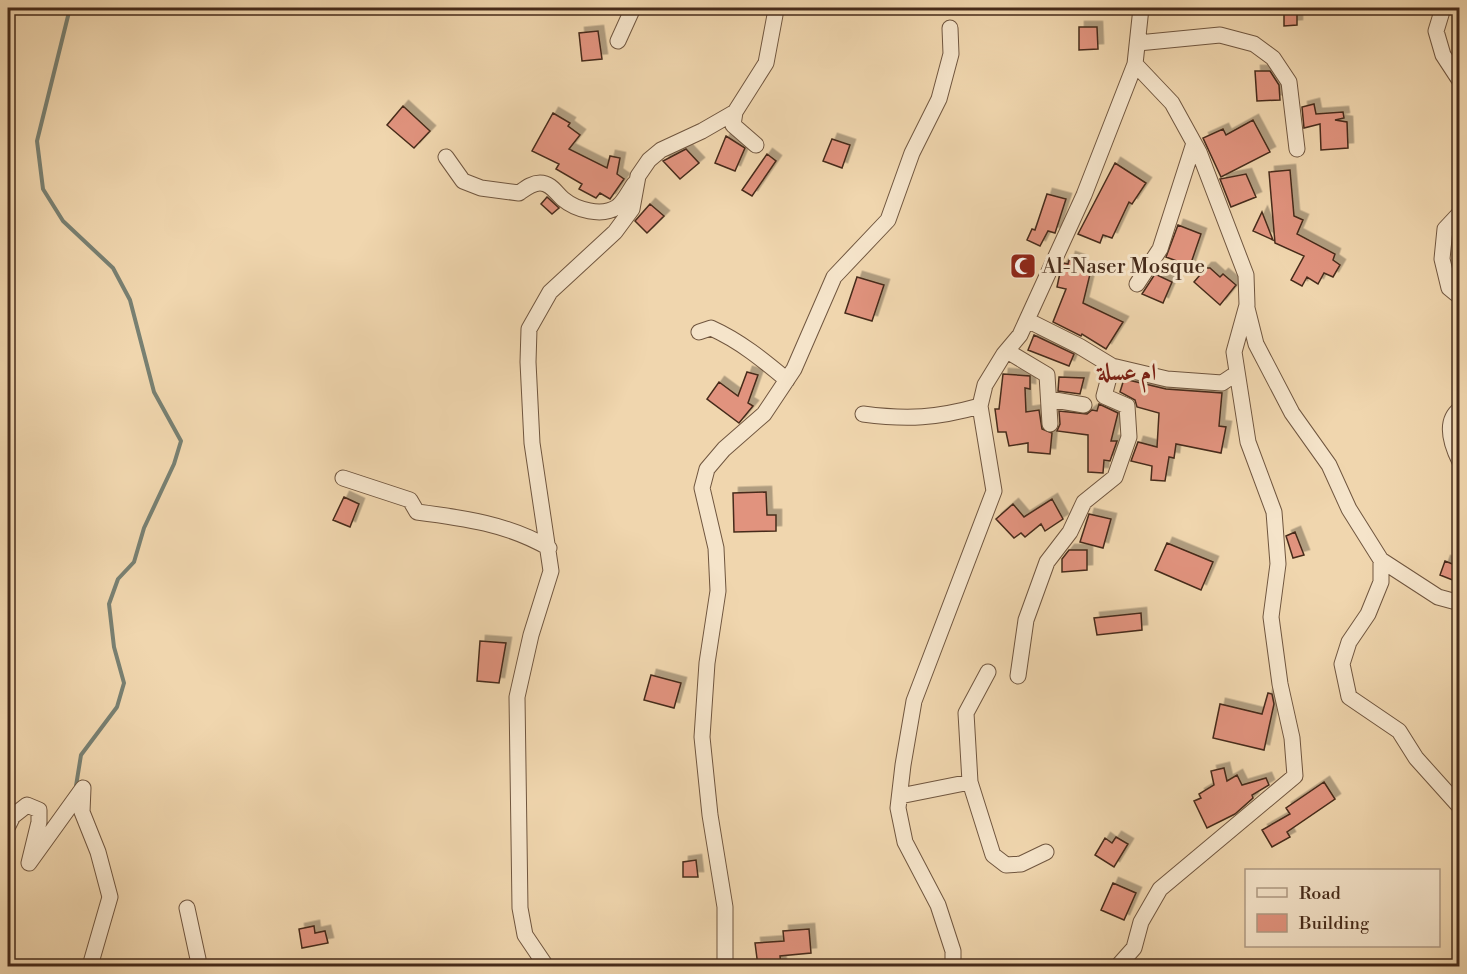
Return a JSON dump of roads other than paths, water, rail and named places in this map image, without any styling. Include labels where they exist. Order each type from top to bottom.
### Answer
[{"type":"street","points":[[618,41],[633,8]]},
{"type":"street","points":[[756,145],[733,125],[735,112],[766,63],[775,15],[773,8]]},
{"type":"street","points":[[953,966],[953,951],[938,904],[905,842],[898,808],[914,701],[994,491],[980,406],[985,385],[1006,351],[1020,335],[1084,195],[1135,64],[1141,8]]},
{"type":"street","points":[[1443,8],[1436,31],[1443,55],[1460,81]]},
{"type":"street","points":[[725,966],[725,907],[710,814],[702,737],[707,663],[718,591],[716,548],[702,488],[707,469],[724,449],[764,414],[794,369],[834,277],[888,220],[912,153],[939,99],[951,54],[950,28]]},
{"type":"street","points":[[1138,43],[1220,35],[1254,44],[1273,58],[1289,82],[1297,149]]},
{"type":"street","points":[[1118,966],[1134,948],[1142,922],[1160,889],[1295,776],[1292,738],[1280,684],[1271,617],[1278,564],[1274,512],[1248,442],[1234,352],[1246,305],[1246,275],[1194,143],[1172,103],[1135,64]]},
{"type":"street","points":[[446,157],[463,181],[481,188],[519,193],[531,184],[542,183],[551,186],[575,207],[607,212],[619,206],[649,160],[661,150],[702,131],[735,112]]},
{"type":"street","points":[[1137,284],[1160,249],[1194,143]]},
{"type":"street","points":[[546,966],[525,935],[520,908],[517,697],[531,635],[551,571],[532,443],[528,362],[529,329],[550,292],[615,232],[632,209],[639,176]]},
{"type":"street","points":[[1460,213],[1445,229],[1442,259],[1449,288],[1460,297]]},
{"type":"street","points":[[1246,305],[1256,344],[1292,413],[1329,465],[1348,509],[1381,560],[1438,597],[1460,603]]},
{"type":"street","points":[[1027,321],[1079,346],[1112,366],[1167,379],[1222,383],[1237,374]]},
{"type":"street","points":[[699,332],[711,328],[743,344],[787,380]]},
{"type":"street","points":[[1006,351],[1047,375],[1050,424]]},
{"type":"street","points":[[1018,676],[1026,620],[1047,562],[1070,532],[1084,502],[1115,477],[1129,437],[1127,406],[1104,396],[1112,366]]},
{"type":"street","points":[[1049,399],[1084,405]]},
{"type":"street","points":[[863,414],[894,418],[928,418],[980,406]]},
{"type":"street","points":[[1460,409],[1453,414],[1450,429],[1452,444],[1460,462]]},
{"type":"street","points":[[343,478],[410,500],[417,512],[477,519],[532,538],[549,548]]},
{"type":"street","points":[[1381,560],[1381,582],[1368,614],[1349,642],[1342,664],[1349,697],[1399,731],[1416,759],[1460,807]]},
{"type":"street","points":[[987,672],[966,713],[970,782],[993,855],[1006,866],[1021,864],[1046,852]]},
{"type":"street","points":[[900,796],[970,782]]},
{"type":"street","points":[[8,826],[13,816],[27,805],[39,810],[39,822],[29,863],[83,788],[82,812],[98,852],[110,897],[90,966]]},
{"type":"street","points":[[187,908],[198,959],[197,966]]},
{"type":"waterway","points":[[70,8],[37,141],[43,189],[63,221],[113,268],[130,300],[154,392],[181,441],[174,464],[144,528],[134,562],[118,579],[109,604],[114,647],[124,683],[117,707],[81,755],[76,786]]},
{"type":"place","name":"Al-Naser Mosque","points":[[1023,266]]},
{"type":"district","name":"ام عسلة","points":[[1127,372]]}]
